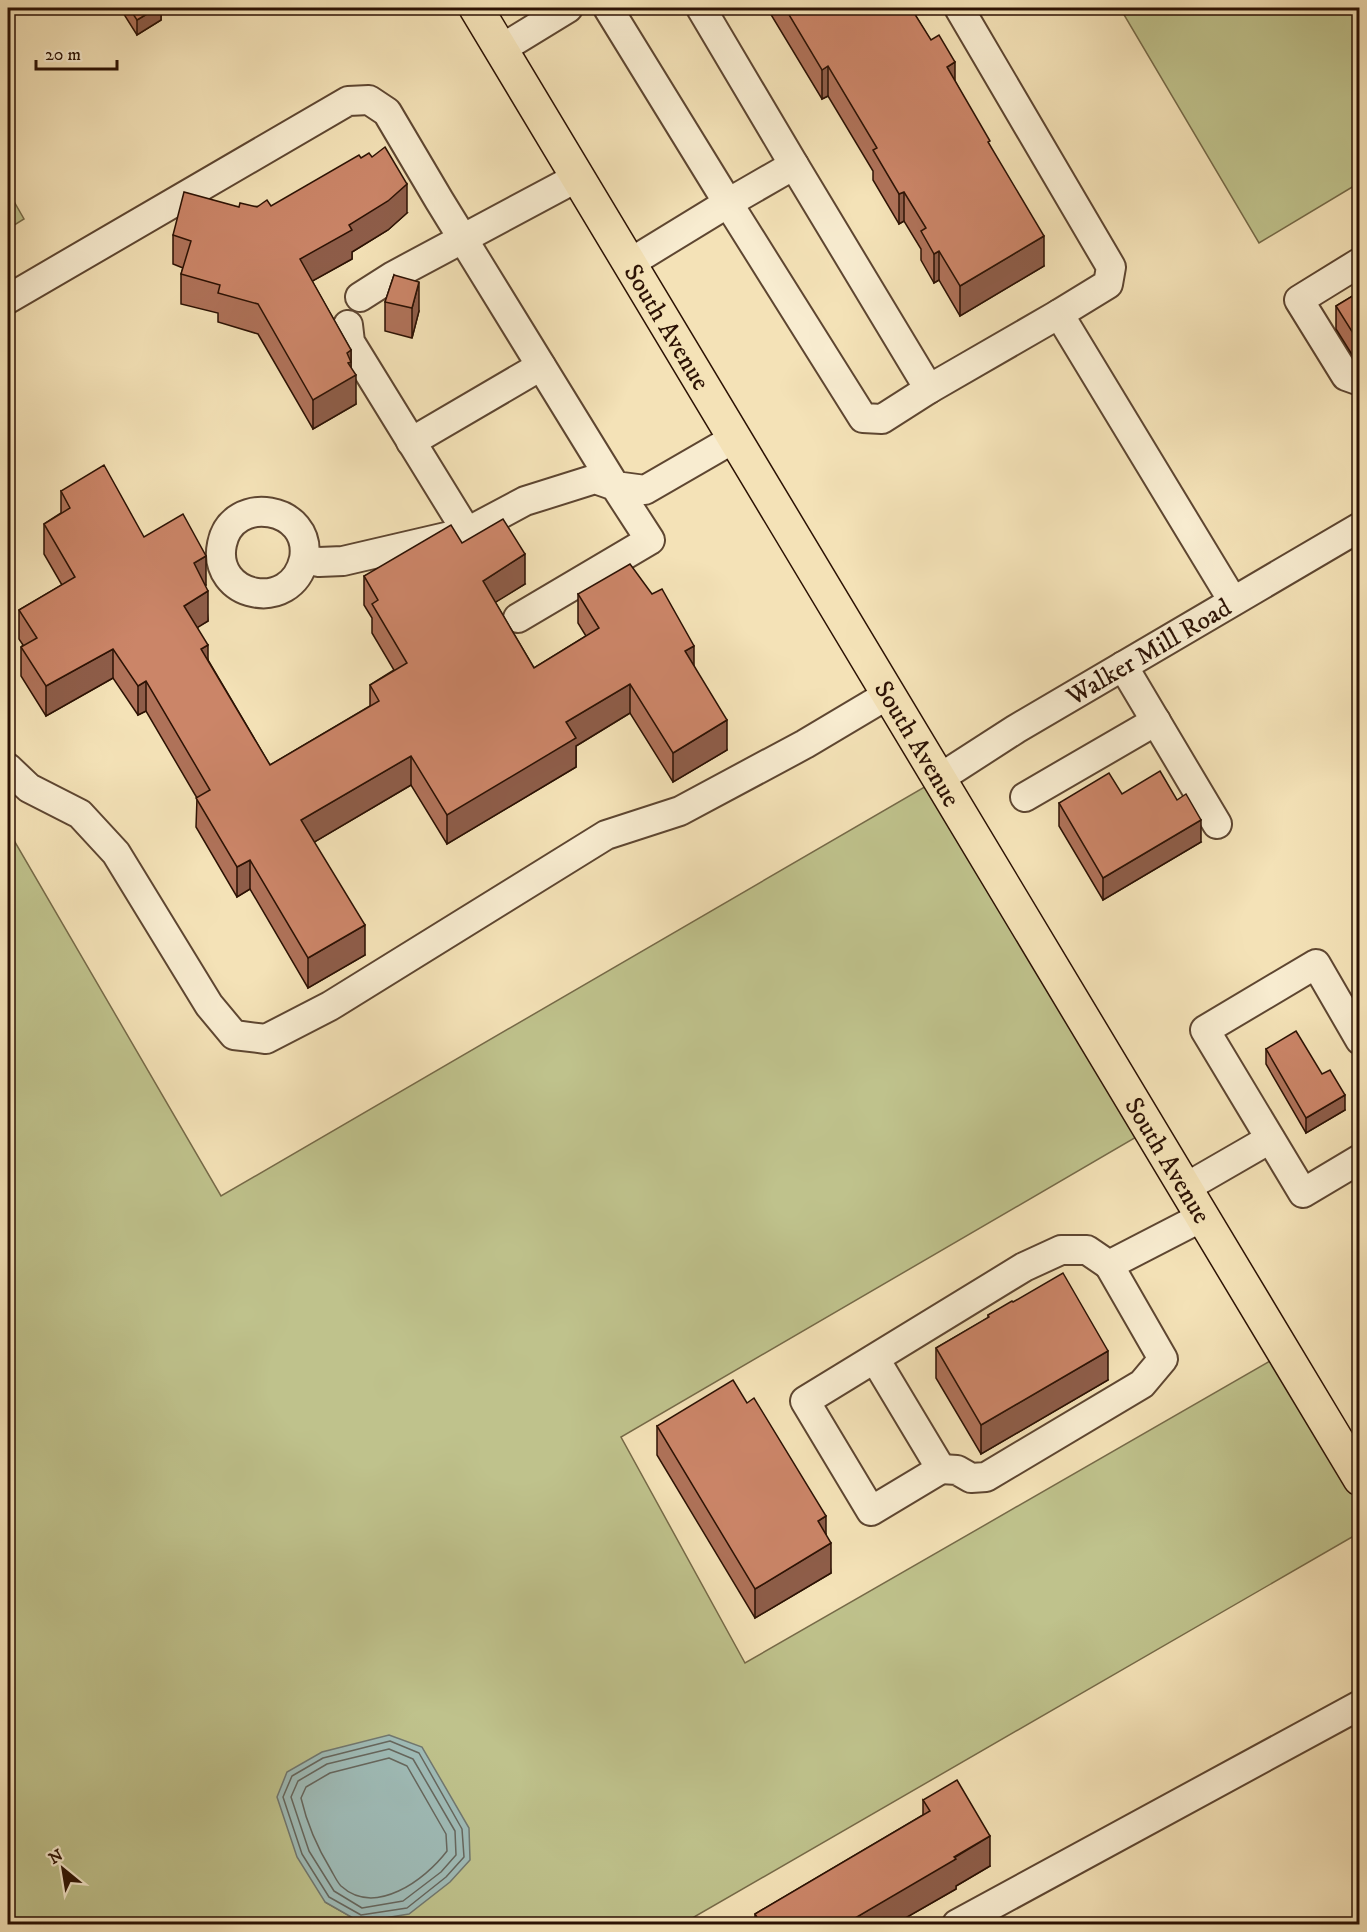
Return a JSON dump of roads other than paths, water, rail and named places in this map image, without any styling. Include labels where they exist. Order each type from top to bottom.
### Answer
[{"type":"main road","name":"South Avenue","points":[[476,8],[1359,1479]]},
{"type":"street","points":[[501,49],[568,8]]},
{"type":"street","points":[[608,8],[863,418],[882,420],[929,389],[1108,284],[1111,267],[959,8]]},
{"type":"street","points":[[702,8],[929,389]]},
{"type":"street","points":[[8,298],[348,101],[369,100],[387,112],[463,240],[650,540],[518,618]]},
{"type":"street","points":[[630,263],[794,165]]},
{"type":"street","points":[[360,297],[393,276],[578,177]]},
{"type":"street","points":[[1359,263],[1299,300],[1346,376],[1359,381]]},
{"type":"street","points":[[1059,314],[1233,601]]},
{"type":"street","points":[[348,325],[350,342],[466,532]]},
{"type":"street","points":[[411,442],[541,366]]},
{"type":"street","points":[[304,559],[319,562],[343,561],[466,532],[525,501],[595,479],[615,486],[645,490],[735,438]]},
{"type":"street","name":"Walker Mill Road","points":[[940,778],[1016,729],[1359,526]]},
{"type":"street","points":[[1123,666],[1217,824]]},
{"type":"street","points":[[8,768],[29,789],[80,814],[116,853],[209,1005],[234,1035],[266,1039],[330,1006],[606,835],[680,812],[805,744],[889,694]]},
{"type":"street","points":[[1025,797],[1156,721]]},
{"type":"street","points":[[1359,1040],[1316,964],[1205,1029],[1303,1193],[1359,1159]]},
{"type":"street","points":[[1185,1188],[1270,1139]]},
{"type":"street","points":[[1109,1265],[1202,1217]]},
{"type":"street","points":[[1061,1250],[1088,1250],[1109,1265],[1163,1359],[1142,1384],[986,1477],[971,1478],[957,1470],[941,1469],[871,1511],[805,1401],[1024,1267],[1061,1250]]},
{"type":"street","points":[[874,1359],[941,1469]]},
{"type":"street","points":[[957,1924],[1359,1705]]},
{"type":"water","points":[[389,1735],[422,1747],[469,1828],[470,1860],[450,1882],[409,1914],[360,1922],[325,1902],[297,1857],[277,1797],[287,1772],[322,1752]]}]
